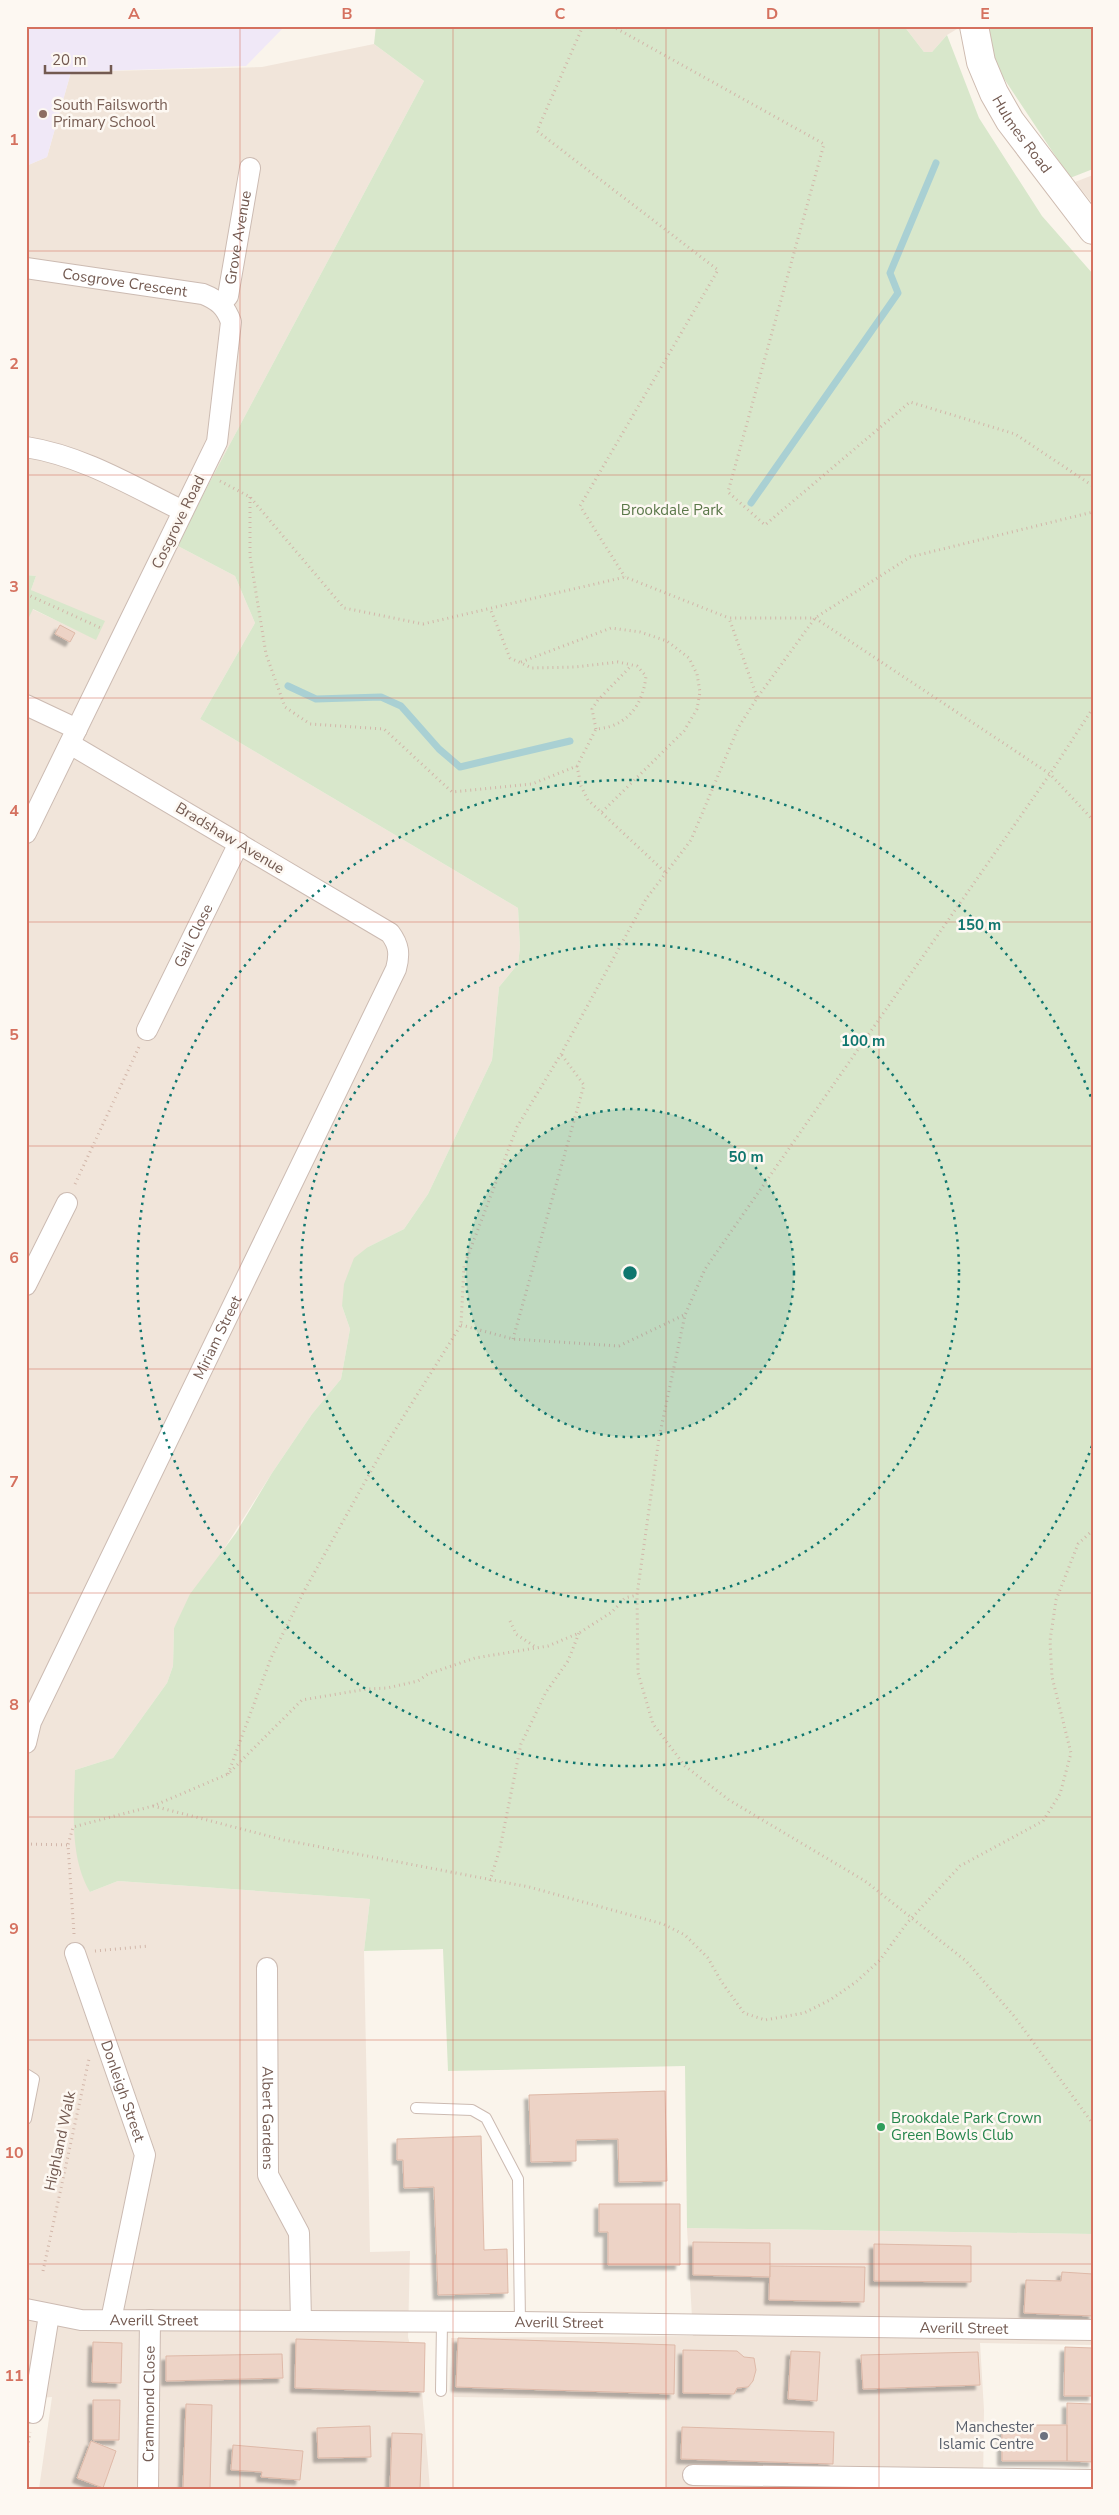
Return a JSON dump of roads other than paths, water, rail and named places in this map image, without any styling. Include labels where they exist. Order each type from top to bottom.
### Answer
[{"type":"street","name":"Hulmes Road","points":[[974,26],[981,62],[994,93],[1010,121],[1093,230]]},
{"type":"street","name":"Grove Avenue","points":[[221,304],[228,296],[250,168]]},
{"type":"street","name":"Cosgrove Crescent","points":[[26,268],[203,294],[221,304]]},
{"type":"street","name":"Cosgrove Road","points":[[26,833],[217,442],[231,322],[228,312],[221,304]]},
{"type":"street","points":[[26,447],[51,451],[88,464],[183,511]]},
{"type":"street","name":"Bradshaw Avenue","points":[[26,705],[239,843],[390,932]]},
{"type":"street","name":"Gail Close","points":[[147,1030],[239,843]]},
{"type":"street","name":"Miriam Street","points":[[26,1743],[29,1721],[396,969],[400,956],[397,942],[390,932]]},
{"type":"street","points":[[26,1285],[67,1203]]},
{"type":"street","name":"Donleigh Street","points":[[75,1953],[145,2155],[111,2320]]},
{"type":"street","name":"Albert Gardens","points":[[267,1968],[268,2176],[298,2233],[302,2321]]},
{"type":"street","name":"Averill Street","points":[[26,2309],[81,2320],[520,2322],[1093,2330]]},
{"type":"street","points":[[32,2401],[49,2314]]},
{"type":"street","name":"Crammond Close","points":[[148,2489],[150,2320]]},
{"type":"street","points":[[693,2475],[1093,2480]]},
{"type":"lane","points":[[26,2074],[34,2078],[26,2118]]},
{"type":"lane","points":[[416,2108],[472,2110],[486,2118],[518,2179],[520,2322]]},
{"type":"lane","points":[[441,2391],[442,2322]]},
{"type":"waterway","points":[[751,503],[898,293],[890,273],[936,163]]},
{"type":"waterway","points":[[288,686],[316,699],[381,697],[401,706],[439,749],[460,767],[570,741]]},
{"type":"place","name":"South Failsworth Primary School","points":[[43,114]]},
{"type":"place","name":"Brookdale Park Crown Green Bowls Club","points":[[881,2127]]},
{"type":"place","name":"Manchester Islamic Centre","points":[[1044,2436]]},
{"type":"park label","name":"Brookdale Park","points":[[672,510]]}]
